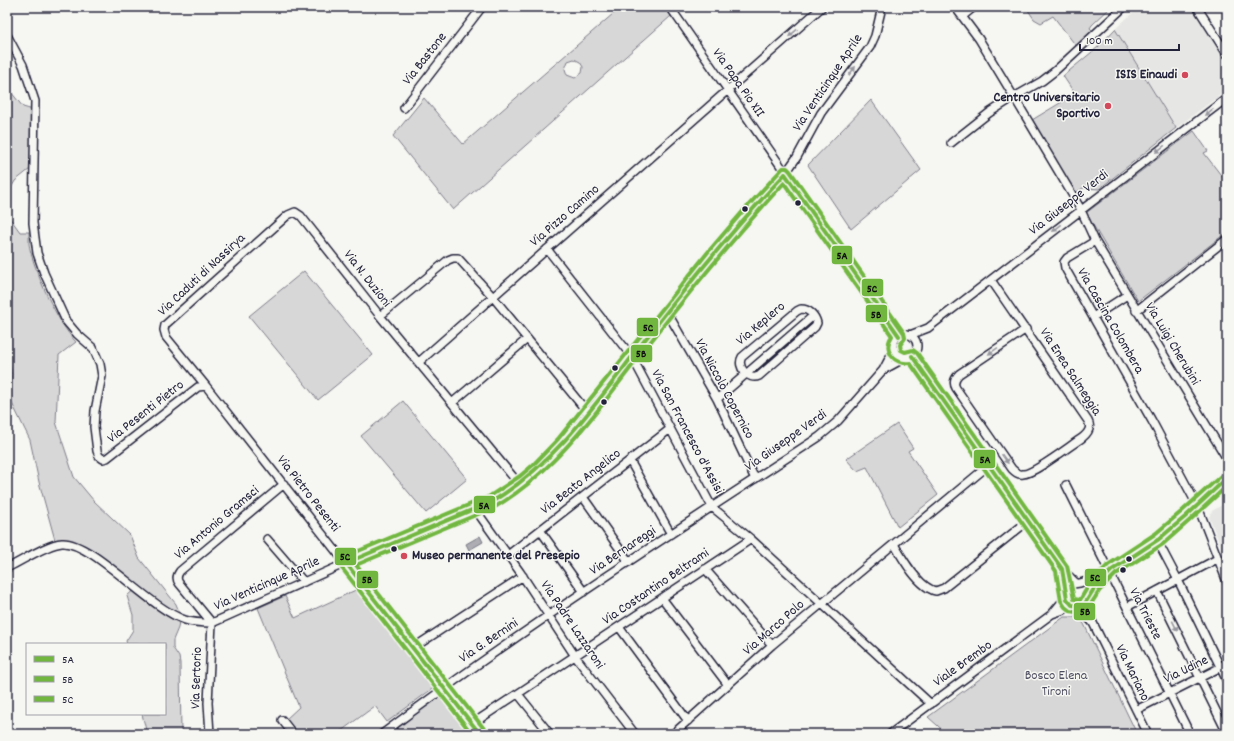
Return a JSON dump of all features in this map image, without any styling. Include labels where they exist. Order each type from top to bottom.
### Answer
[{"type":"street","name":"Via Bastone","points":[[404,108],[482,7]]},
{"type":"street","name":"Via Papa Pio XII","points":[[670,7],[899,336]]},
{"type":"street","name":"Via Pizzo Camino","points":[[419,362],[822,7]]},
{"type":"street","name":"Via Venticinque Aprile","points":[[8,567],[54,545],[64,543],[72,544],[94,556],[170,614],[187,621],[212,623],[346,563],[497,499],[520,484],[552,456],[588,413],[667,312],[726,241],[785,174],[822,113],[870,47],[875,36],[882,7]]},
{"type":"street","points":[[955,7],[979,39],[1014,97],[1081,210],[1094,241]]},
{"type":"street","points":[[963,16],[974,7]]},
{"type":"street","points":[[951,143],[989,114],[1014,97],[1042,81],[1055,71],[1124,7]]},
{"type":"street","points":[[1197,7],[1227,54]]},
{"type":"street","name":"Via Pesenti Pietro","points":[[7,35],[23,65],[35,100],[33,223],[38,258],[66,321],[77,334],[93,348],[102,368],[94,419],[99,456],[103,459],[107,458],[198,387],[205,386]]},
{"type":"street","name":"Via Giuseppe Verdi","points":[[910,335],[928,328],[1227,98]]},
{"type":"street","name":"Via Caduti di Nassirya","points":[[205,386],[166,337],[164,330],[165,325],[288,215],[295,212]]},
{"type":"street","name":"Via N. Duzioni","points":[[295,212],[301,216],[380,316],[520,484]]},
{"type":"street","points":[[1136,311],[1227,240]]},
{"type":"street","name":"Via Luigi Cherubini","points":[[1094,241],[1227,459]]},
{"type":"street","name":"Via Cascina Colombera","points":[[1094,241],[1067,258],[1064,264],[1152,421],[1198,507],[1227,582]]},
{"type":"street","name":"Via San Francesco d'Assisi","points":[[547,250],[632,357],[712,507],[751,539],[931,704]]},
{"type":"street","points":[[380,316],[448,260],[453,258],[461,260],[588,413]]},
{"type":"street","name":"Via Enea Salmeggia","points":[[991,280],[1026,329],[1088,421],[1090,427],[1088,433],[1082,438],[1034,470],[1022,474],[1018,473],[1012,468],[954,383],[959,374],[1026,329]]},
{"type":"street","points":[[1093,317],[1127,295]]},
{"type":"street","name":"Via Keplero","points":[[717,399],[746,374],[813,316],[807,310],[798,310],[743,356],[740,361],[740,365],[746,374]]},
{"type":"street","name":"Via Niccolò Copernico","points":[[667,312],[717,399],[756,479]]},
{"type":"street","points":[[746,374],[751,378],[759,376],[814,329],[817,323],[813,316]]},
{"type":"street","name":"Via Giuseppe Verdi","points":[[917,345],[928,328]]},
{"type":"street","points":[[906,334],[910,335],[917,345],[917,349],[912,356],[905,358],[898,356],[894,349],[895,341],[899,336],[906,334]]},
{"type":"street","points":[[452,403],[527,339]]},
{"type":"street","name":"Via Giuseppe Verdi","points":[[712,507],[827,431],[841,418],[883,370],[894,349]]},
{"type":"street","points":[[912,356],[1062,569],[1078,583],[1087,587],[1090,597]]},
{"type":"street","name":"Via Giuseppe Verdi","points":[[883,370],[905,358]]},
{"type":"street","name":"Via Pietro Pesenti","points":[[205,386],[284,484],[480,734]]},
{"type":"street","name":"Via Beato Angelico","points":[[508,555],[670,429]]},
{"type":"street","points":[[630,461],[671,534]]},
{"type":"street","name":"Via Marco Polo","points":[[673,734],[772,645],[990,465]]},
{"type":"street","points":[[1066,594],[1070,585],[1108,573],[1158,540],[1198,507],[1227,478]]},
{"type":"street","name":"Via Antonio Gramsci","points":[[212,623],[179,583],[177,579],[178,574],[284,484]]},
{"type":"street","name":"Via Trieste","points":[[1066,485],[1108,573],[1127,607],[1190,734]]},
{"type":"street","points":[[583,497],[629,562]]},
{"type":"street","name":"Via Bernareggi","points":[[548,616],[712,507]]},
{"type":"street","name":"Via Padre Lazzaroni","points":[[475,509],[523,576],[575,656],[635,734]]},
{"type":"street","points":[[894,544],[912,572],[929,588],[936,591],[944,588],[1028,521]]},
{"type":"street","points":[[540,530],[584,592]]},
{"type":"street","points":[[267,539],[304,582]]},
{"type":"street","name":"Via Costantino Beltrami","points":[[472,724],[751,539]]},
{"type":"street","points":[[1158,540],[1224,666],[1227,681]]},
{"type":"street","points":[[1127,607],[1217,559]]},
{"type":"street","points":[[705,569],[772,645]]},
{"type":"street","points":[[1062,569],[1068,601],[1075,606],[1083,605],[1108,573]]},
{"type":"street","points":[[413,648],[523,576]]},
{"type":"street","name":"Via Trieste","points":[[1157,591],[1227,733]]},
{"type":"street","name":"Viale Brembo","points":[[1052,614],[1066,594]]},
{"type":"street","name":"Via Mariano","points":[[1090,597],[1093,623]]},
{"type":"street","points":[[662,598],[728,685]]},
{"type":"street","name":"Viale Brembo","points":[[890,734],[1052,614],[1075,606]]},
{"type":"street","name":"Via Mariano","points":[[1075,606],[1093,623],[1148,734]]},
{"type":"street","name":"Via G. Bernini","points":[[382,734],[444,688],[548,616]]},
{"type":"street","name":"Via Sertorio","points":[[210,734],[208,703],[212,623]]},
{"type":"street","points":[[619,627],[688,721]]},
{"type":"street","name":"Via Udine","points":[[1136,710],[1224,666]]},
{"type":"street","points":[[518,694],[550,734]]},
{"type":"street","points":[[282,720],[292,734]]},
{"type":"shaded area","name":"ISIS Einaudi","points":[[1139,7],[1194,7],[1227,60],[1227,90],[1176,128],[1115,29]]},
{"type":"shaded area","points":[[1227,502],[1227,569],[1219,542],[1209,517],[1212,511]]},
{"type":"shaded area","points":[[480,536],[483,542],[469,550],[466,544]]},
{"type":"green space","points":[[621,7],[664,7],[671,16],[453,210],[393,136],[424,98],[463,144]],"holes":[[[574,59],[580,62],[583,67],[582,73],[575,78],[567,75],[565,69],[568,61]]]},
{"type":"green space","points":[[1026,7],[1111,7],[1092,25],[1090,28],[1093,31],[1077,47],[1053,16],[1041,23],[1034,19]]},
{"type":"green space","name":"Centro Universitario Sportivo","points":[[1115,29],[1176,128],[1099,189],[1083,188],[1076,193],[1032,120],[1075,94],[1063,76],[1098,47]]},
{"type":"green space","points":[[7,87],[23,107],[33,110],[30,169],[15,181],[7,195]]},
{"type":"green space","points":[[871,100],[921,170],[851,229],[808,165]]},
{"type":"green space","points":[[1194,131],[1208,151],[1204,153],[1227,183],[1227,232],[1138,301],[1086,213]]},
{"type":"green space","points":[[7,214],[20,232],[29,232],[31,255],[47,296],[62,323],[76,342],[59,355],[56,422],[74,477],[94,501],[130,535],[139,558],[176,604],[180,614],[178,628],[173,640],[173,648],[179,657],[180,663],[181,734],[147,734],[142,715],[166,715],[166,643],[127,643],[126,641],[133,630],[133,615],[127,596],[137,587],[100,555],[78,544],[55,540],[39,482],[30,440],[7,393],[12,374],[7,359]]},
{"type":"green space","points":[[304,271],[373,355],[318,400],[249,316]]},
{"type":"green space","points":[[403,401],[467,479],[426,513],[361,436]]},
{"type":"green space","points":[[897,424],[913,448],[908,451],[938,495],[898,527],[867,467],[857,471],[846,459]]},
{"type":"green space","points":[[360,588],[436,686],[387,722],[375,706],[337,734],[296,734],[285,720],[299,707],[258,608],[285,596],[295,618]]},
{"type":"green space","name":"Bosco Elena Tironi","points":[[1064,617],[1078,617],[1084,624],[1137,734],[947,734],[928,717]]},
{"type":"green space","points":[[442,692],[468,726],[457,734],[389,734]]},
{"type":"transit line","name":"5C","points":[[472,734],[341,567],[341,560],[344,557],[490,496],[520,476],[533,465],[558,439],[708,252],[783,168],[787,168],[790,171],[904,333],[905,338],[900,345],[901,350],[905,352],[913,350],[917,353],[1067,566],[1074,599],[1080,600],[1090,583],[1108,565],[1155,534],[1223,474]]},
{"type":"transit line","name":"5A","points":[[785,174],[899,336]]},
{"type":"transit line","name":"5A","points":[[346,563],[493,501],[537,468],[576,428],[695,277],[748,214],[785,174]]},
{"type":"transit line","name":"5B","points":[[485,730],[356,565],[495,507],[511,497],[540,474],[578,434],[697,283],[784,183],[892,336],[888,346],[891,356],[899,362],[910,363],[1056,571],[1061,601],[1070,611],[1083,612],[1087,610],[1100,590],[1116,574],[1163,544],[1227,486]]},
{"type":"transit line","name":"5A","points":[[912,356],[1062,569],[1067,599],[1072,605],[1084,605],[1095,587],[1112,570],[1159,539],[1227,478]]},
{"type":"transit line","name":"5A","points":[[346,563],[480,734]]},
{"type":"place","name":"ISIS Einaudi","points":[[1185,75]]},
{"type":"place","name":"Centro Universitario Sportivo","points":[[1108,106]]},
{"type":"place","name":"Museo permanente del Presepio","points":[[404,556]]}]
